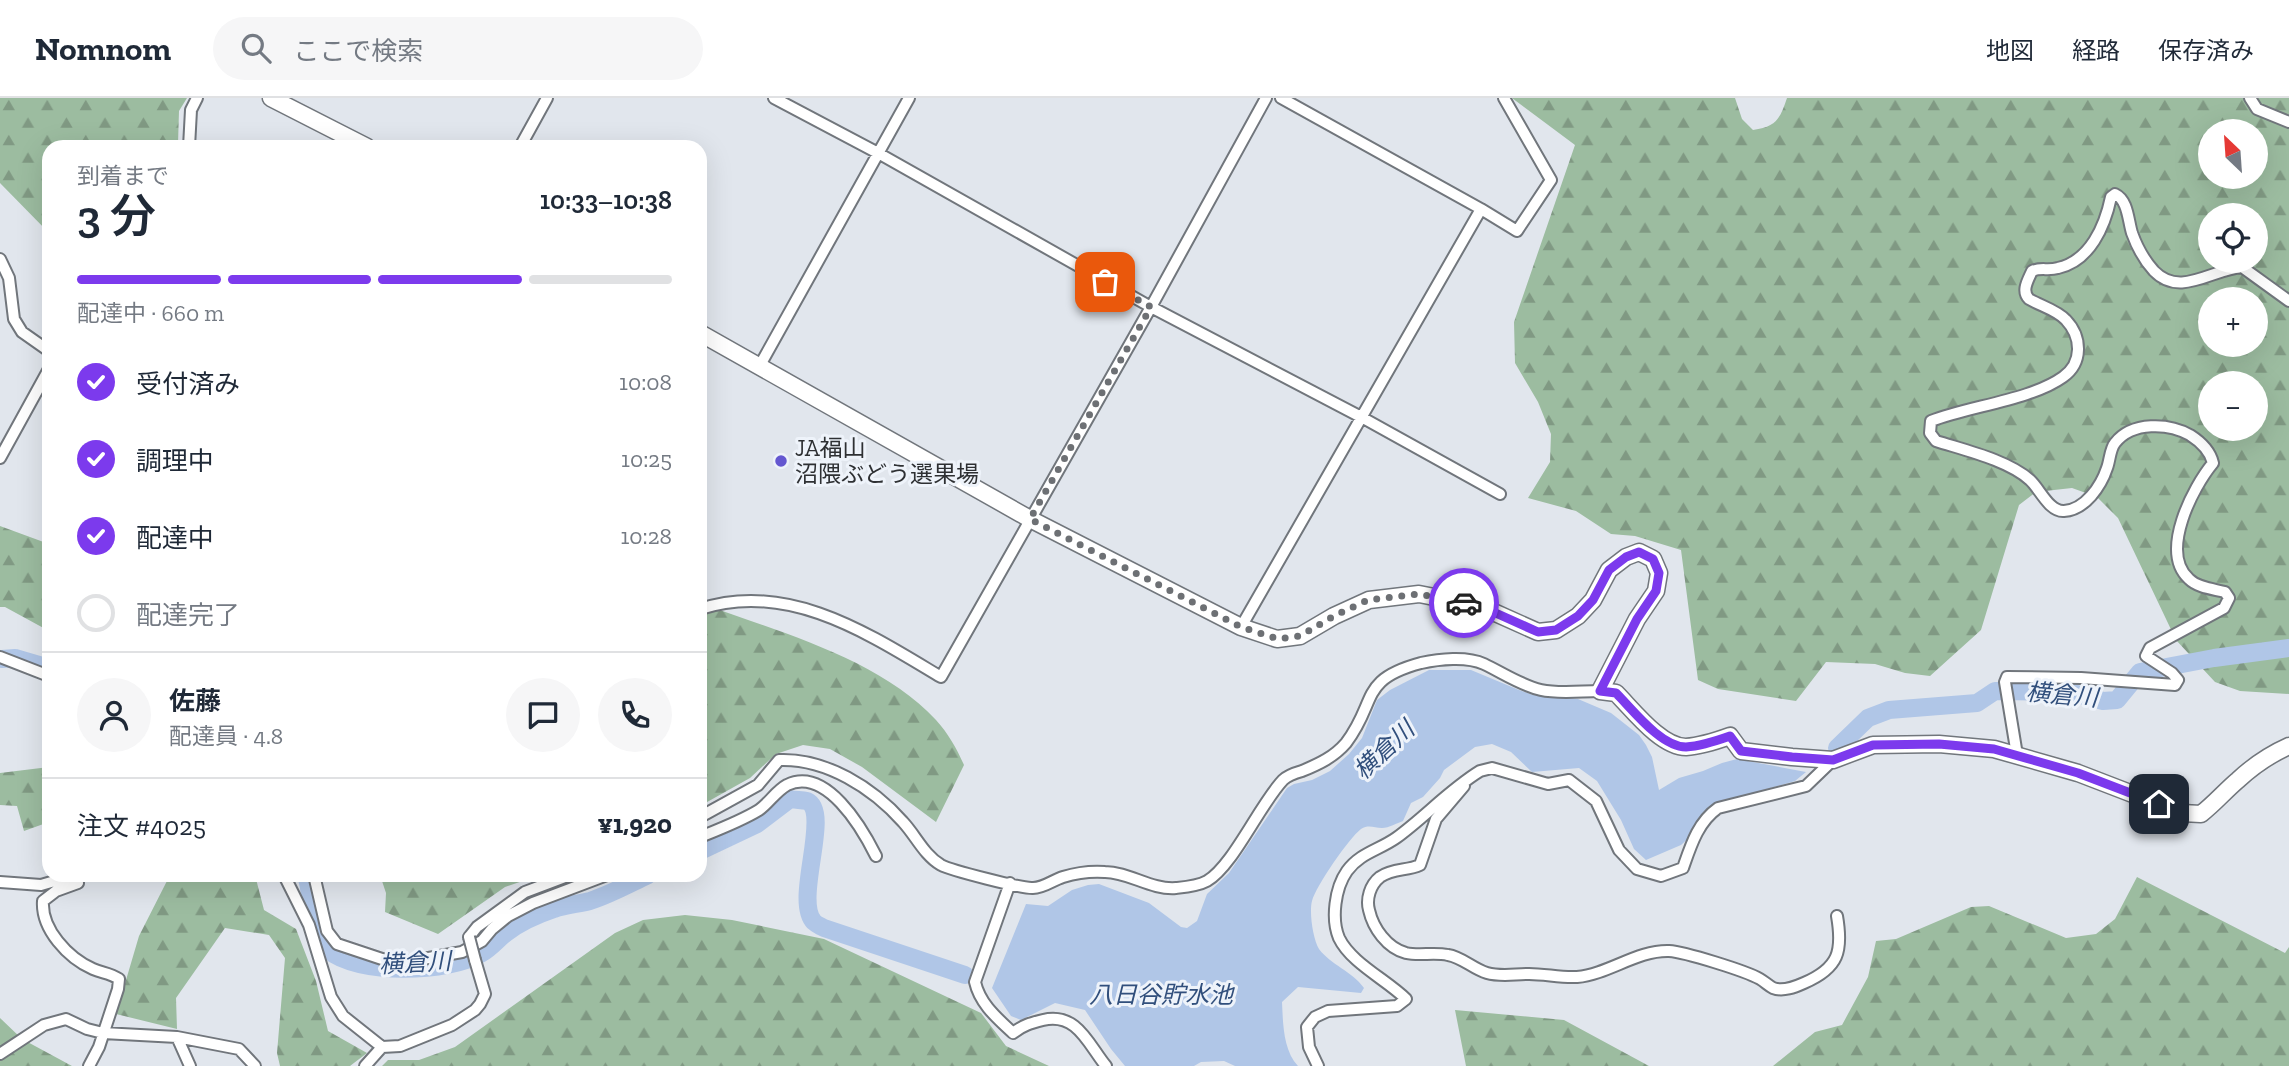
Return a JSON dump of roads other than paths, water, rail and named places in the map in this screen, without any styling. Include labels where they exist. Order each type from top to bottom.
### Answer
[{"type":"street","points":[[189,140],[191,110],[197,98]]},
{"type":"street","points":[[271,98],[353,140]]},
{"type":"street","points":[[524,140],[547,98]]},
{"type":"street","points":[[774,98],[878,153],[1151,307],[1363,418],[1500,494]]},
{"type":"street","points":[[759,367],[909,98]]},
{"type":"street","points":[[707,607],[760,600],[791,604],[823,613],[878,640],[941,677],[1266,98]]},
{"type":"street","points":[[1281,98],[1517,231],[1551,180],[1504,98]]},
{"type":"street","points":[[2250,98],[2257,109],[2289,122]]},
{"type":"street","points":[[2017,755],[2007,677],[2081,678],[2175,685],[2178,680],[2172,673],[2146,656],[2146,652],[2224,608],[2229,598],[2225,592],[2209,589],[2187,578],[2178,560],[2177,544],[2181,522],[2190,501],[2213,463],[2212,457],[2205,446],[2188,434],[2165,427],[2148,426],[2134,430],[2114,445],[2096,491],[2077,506],[2061,512],[2054,510],[2028,478],[1993,460],[1936,441],[1930,433],[1931,421],[2046,386],[2065,376],[2072,368],[2078,357],[2079,344],[2074,332],[2057,312],[2029,299],[2025,290],[2032,271],[2040,268],[2055,270],[2068,265],[2089,248],[2108,211],[2110,197],[2115,194],[2120,197],[2126,210],[2145,260],[2158,274],[2171,282],[2185,284],[2229,268],[2242,267],[2289,301]]},
{"type":"street","points":[[1241,627],[1481,209]]},
{"type":"street","points":[[0,260],[9,278],[14,319],[22,332],[42,346]]},
{"type":"street","points":[[707,336],[1030,519],[1241,627],[1278,639],[1300,636],[1368,600],[1419,594],[1480,606],[1538,632],[1556,630],[1578,616],[1593,600],[1609,570],[1626,557],[1639,552],[1653,559],[1659,573],[1656,591],[1637,619],[1600,691]]},
{"type":"street","points":[[0,458],[42,382]]},
{"type":"street","points":[[0,657],[42,674]]},
{"type":"street","points":[[707,813],[758,785],[779,760],[803,761],[822,766],[874,793],[903,822],[927,853],[943,866],[1034,888],[1083,873],[1107,872],[1122,874],[1158,887],[1173,889],[1194,886],[1209,880],[1230,857],[1285,777],[1332,756],[1345,744],[1356,728],[1376,685],[1388,674],[1423,663],[1468,659],[1544,691],[1616,693],[1669,743],[1685,747],[1730,736],[1741,751],[1833,760]]},
{"type":"street","points":[[1318,1066],[1309,1047],[1307,1027],[1315,1017],[1328,1012],[1397,1006],[1406,999],[1360,962],[1340,940],[1334,923],[1339,889],[1348,871],[1366,853],[1395,838],[1480,771],[1492,768],[1548,784],[1569,780],[1596,801],[1619,850],[1637,869],[1661,876],[1683,868],[1693,840],[1708,816],[1718,808],[1806,786],[1833,760],[1873,745],[1939,744],[1994,749],[2078,773],[2182,813],[2201,814],[2220,800],[2237,780],[2289,746]]},
{"type":"street","points":[[1472,776],[1436,819],[1420,865],[1390,872],[1377,880],[1368,894],[1368,908],[1376,929],[1389,943],[1404,953],[1450,955],[1485,972],[1504,976],[1528,974],[1577,977],[1667,951],[1750,975],[1781,990],[1822,976],[1830,968],[1840,946],[1837,916]]},
{"type":"street","points":[[707,834],[761,809],[788,785],[806,782],[818,784],[841,802],[852,815],[876,856]]},
{"type":"street","points":[[0,882],[41,885],[52,882]]},
{"type":"street","points":[[78,882],[43,901],[42,914],[58,942],[73,956],[94,969],[108,972],[119,979],[103,1033],[89,1066]]},
{"type":"street","points":[[288,882],[309,925],[331,997],[343,1016],[382,1047],[400,1046],[430,1035],[453,1025],[475,1010],[485,993],[469,937],[477,927],[525,892],[551,882]]},
{"type":"street","points":[[316,882],[327,931],[337,944],[391,962],[462,952],[482,941],[508,916],[533,903],[588,882]]},
{"type":"street","points":[[1010,883],[975,982],[977,992],[990,1012],[1013,1033],[1023,1025],[1064,1019],[1082,1033],[1106,1066]]},
{"type":"street","points":[[0,1054],[44,1025],[66,1019],[103,1033],[177,1037],[239,1049],[255,1066]]},
{"type":"street","points":[[177,1037],[190,1066]]},
{"type":"street","points":[[365,1066],[382,1047]]},
{"type":"water","name":"八日谷貯水池","points":[[1429,670],[1471,670],[1533,695],[1578,699],[1611,713],[1639,735],[1646,745],[1652,757],[1659,790],[1679,778],[1737,759],[1806,772],[1795,781],[1712,805],[1691,836],[1681,845],[1646,860],[1634,849],[1621,820],[1597,781],[1579,768],[1532,772],[1511,752],[1492,744],[1475,747],[1444,770],[1423,797],[1411,803],[1403,821],[1385,828],[1369,826],[1361,829],[1341,852],[1315,894],[1311,906],[1312,925],[1319,949],[1364,988],[1361,993],[1298,987],[1282,1002],[1289,1052],[1298,1066],[1235,1066],[1224,1061],[1201,1062],[1194,1066],[1125,1066],[1085,1010],[1055,1003],[1021,1020],[1011,1016],[992,988],[1026,904],[1048,906],[1072,890],[1099,884],[1149,903],[1181,927],[1187,928],[1197,921],[1207,894],[1229,873],[1287,788],[1330,771],[1362,738],[1377,700],[1390,690]]},
{"type":"waterway","name":"横倉川","points":[[1837,748],[1868,718],[1889,710],[1977,703],[1995,691],[2069,692],[2103,701],[2117,700],[2140,672],[2289,648]]},
{"type":"waterway","name":"横倉川","points":[[2,659],[15,658],[42,666]]},
{"type":"waterway","name":"横倉川","points":[[707,848],[757,824],[790,799],[807,801],[814,808],[816,821],[808,895],[809,911],[814,922],[824,928],[965,975]]},
{"type":"waterway","name":"横倉川","points":[[308,882],[317,934],[328,950],[360,964],[404,969],[427,968],[467,960],[485,951],[506,933],[529,919],[558,908],[590,901],[634,882]]},
{"type":"place","name":"JA福山 沼隈ぶどう選果場","points":[[781,461]]}]
